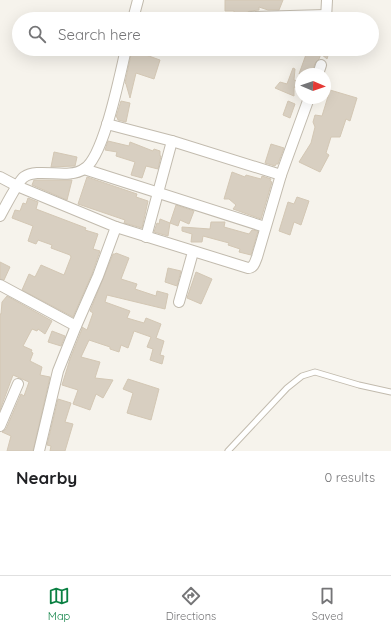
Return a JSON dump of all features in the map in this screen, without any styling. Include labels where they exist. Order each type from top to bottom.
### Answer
[{"type":"street","points":[[135,12],[138,0]]},
{"type":"street","points":[[327,12],[328,0]]},
{"type":"street","points":[[0,216],[23,177],[33,174],[74,172],[84,169],[92,160],[107,124],[124,56]]},
{"type":"street","points":[[0,178],[116,228],[251,268],[257,257],[281,175],[307,104]]},
{"type":"street","points":[[107,124],[172,141],[281,175]]},
{"type":"street","points":[[146,237],[172,141]]},
{"type":"street","points":[[84,169],[265,227]]},
{"type":"street","points":[[39,451],[58,372],[98,276],[116,228]]},
{"type":"street","points":[[179,302],[193,252]]},
{"type":"street","points":[[0,285],[76,326]]},
{"type":"street","points":[[0,426],[18,384]]},
{"type":"lane","points":[[228,451],[287,388],[302,376],[316,372],[359,385],[391,392]]},
{"type":"building","points":[[225,0],[283,0],[279,10],[268,10],[259,7],[259,10],[248,12],[225,11]]},
{"type":"building","points":[[131,56],[149,56],[160,60],[154,79],[136,73],[130,98],[125,83]]},
{"type":"building","points":[[305,56],[320,56],[315,63],[314,68],[301,68]]},
{"type":"building","points":[[293,68],[295,69],[294,96],[275,88],[280,82],[287,84]]},
{"type":"building","points":[[331,90],[357,98],[350,121],[346,119],[340,137],[331,137],[326,153],[329,155],[320,172],[299,162],[311,143],[315,127],[313,122],[315,115],[322,116],[326,104],[331,104]]},
{"type":"building","points":[[121,101],[130,103],[126,122],[118,120],[116,117]]},
{"type":"building","points":[[288,101],[295,104],[290,118],[283,115]]},
{"type":"building","points":[[108,141],[129,146],[130,142],[153,151],[154,149],[160,151],[161,156],[158,169],[146,166],[142,178],[131,175],[135,162],[116,156],[117,152],[105,150]]},
{"type":"building","points":[[271,144],[284,148],[278,164],[275,166],[265,163]]},
{"type":"building","points":[[54,152],[77,157],[75,166],[51,167]]},
{"type":"building","points":[[232,172],[245,177],[246,175],[261,179],[262,176],[271,179],[270,181],[272,182],[261,219],[233,209],[236,205],[229,199],[224,199]]},
{"type":"building","points":[[87,177],[137,194],[136,197],[148,201],[142,228],[124,223],[125,220],[78,204]]},
{"type":"building","points":[[34,180],[72,180],[67,200],[32,185]]},
{"type":"building","points":[[297,197],[309,201],[301,225],[294,222],[290,235],[279,231],[288,202],[294,204]]},
{"type":"building","points":[[28,198],[38,202],[36,209],[98,234],[93,249],[100,251],[92,274],[73,317],[22,290],[29,274],[35,277],[41,265],[64,275],[71,257],[70,255],[51,248],[52,245],[38,240],[36,244],[28,241],[33,226],[12,218],[15,210],[20,211],[23,203],[26,204]]},
{"type":"building","points":[[176,205],[194,211],[189,224],[180,220],[178,226],[170,223]]},
{"type":"building","points":[[160,219],[170,223],[168,236],[154,232]]},
{"type":"building","points":[[211,222],[225,222],[224,227],[249,234],[252,230],[258,231],[251,255],[239,252],[240,249],[228,245],[229,243],[203,236],[202,242],[191,242],[192,234],[182,231],[182,227],[210,229]]},
{"type":"building","points":[[116,253],[129,258],[121,279],[137,284],[135,289],[156,296],[157,291],[168,294],[165,309],[107,295],[105,302],[130,311],[127,318],[144,323],[146,318],[161,324],[156,338],[164,341],[160,355],[164,356],[162,364],[150,360],[153,349],[147,347],[151,337],[134,331],[128,348],[121,345],[119,352],[110,349],[110,347],[89,340],[81,357],[100,362],[95,378],[113,380],[103,398],[96,394],[90,410],[73,404],[78,390],[62,385],[82,327],[87,330],[93,313],[90,311],[113,254]]},
{"type":"building","points":[[0,262],[10,267],[4,280],[0,279]]},
{"type":"building","points":[[168,268],[181,271],[177,286],[165,282]]},
{"type":"building","points":[[196,272],[212,279],[201,304],[187,298]]},
{"type":"building","points":[[7,296],[52,321],[45,334],[38,329],[37,331],[32,329],[23,346],[32,350],[31,352],[33,353],[30,361],[42,367],[40,375],[50,377],[33,451],[7,451],[11,436],[2,432],[6,429],[21,394],[24,396],[29,382],[13,375],[0,410],[0,314],[2,302]]},
{"type":"building","points":[[52,331],[65,336],[61,346],[48,342]]},
{"type":"building","points":[[128,379],[159,389],[151,420],[127,413],[133,393],[123,389]]},
{"type":"building","points":[[58,399],[71,403],[65,422],[73,424],[65,451],[50,451],[51,446],[47,445]]}]
